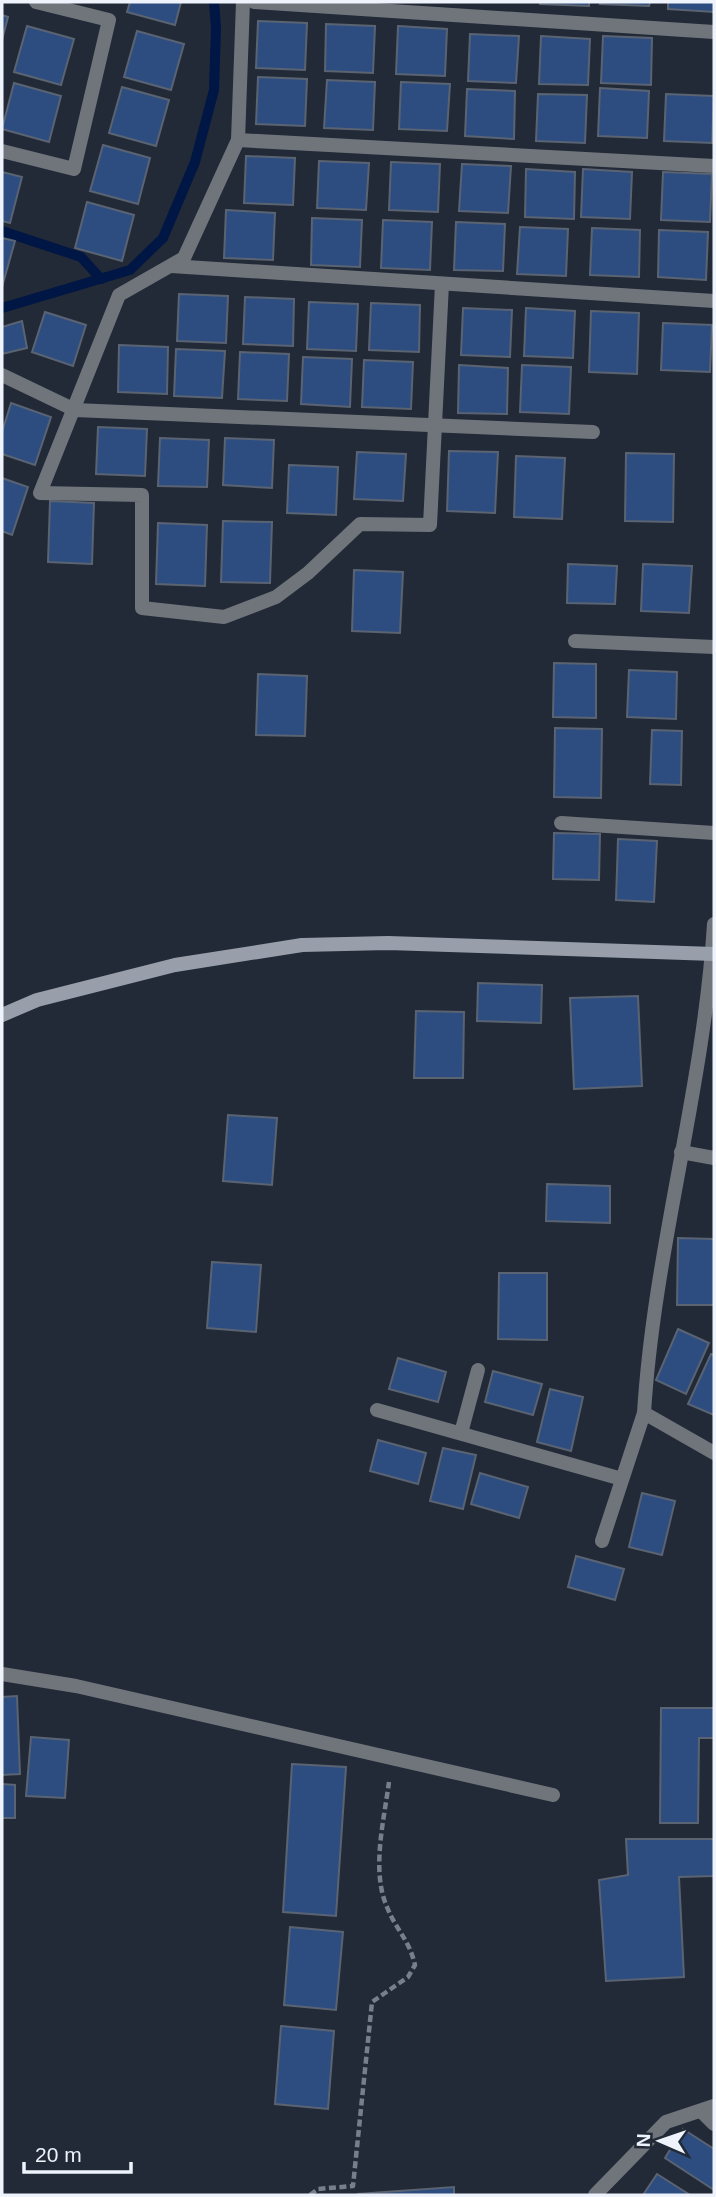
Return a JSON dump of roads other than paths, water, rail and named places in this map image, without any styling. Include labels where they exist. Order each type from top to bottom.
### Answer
[{"type":"street","points":[[2,151],[74,169],[109,20],[36,2]]},
{"type":"street","points":[[243,2],[238,140],[184,258],[119,295],[40,493],[142,495],[142,608],[224,617],[276,597],[308,573],[360,524],[430,525],[442,284]]},
{"type":"street","points":[[254,2],[714,32]]},
{"type":"street","points":[[238,140],[714,166]]},
{"type":"street","points":[[170,266],[714,301]]},
{"type":"street","points":[[2,375],[75,410],[593,432]]},
{"type":"street","points":[[575,641],[714,647]]},
{"type":"street","points":[[561,823],[714,833]]},
{"type":"street","points":[[602,1541],[644,1413],[647,1365],[693,1088],[713,954],[714,924]]},
{"type":"street","points":[[2,1015],[37,1000],[175,965],[302,945],[388,943],[713,954]]},
{"type":"street","points":[[681,1152],[714,1158]]},
{"type":"street","points":[[461,1433],[478,1370]]},
{"type":"street","points":[[377,1409],[622,1479]]},
{"type":"street","points":[[644,1413],[714,1452]]},
{"type":"street","points":[[2,1674],[76,1686],[553,1795]]},
{"type":"street","points":[[596,2195],[666,2122],[708,2109],[714,2124]]},
{"type":"waterway","points":[[2,308],[130,270],[163,238],[195,162],[214,90],[214,2]]},
{"type":"waterway","points":[[2,231],[81,257],[101,279]]}]
